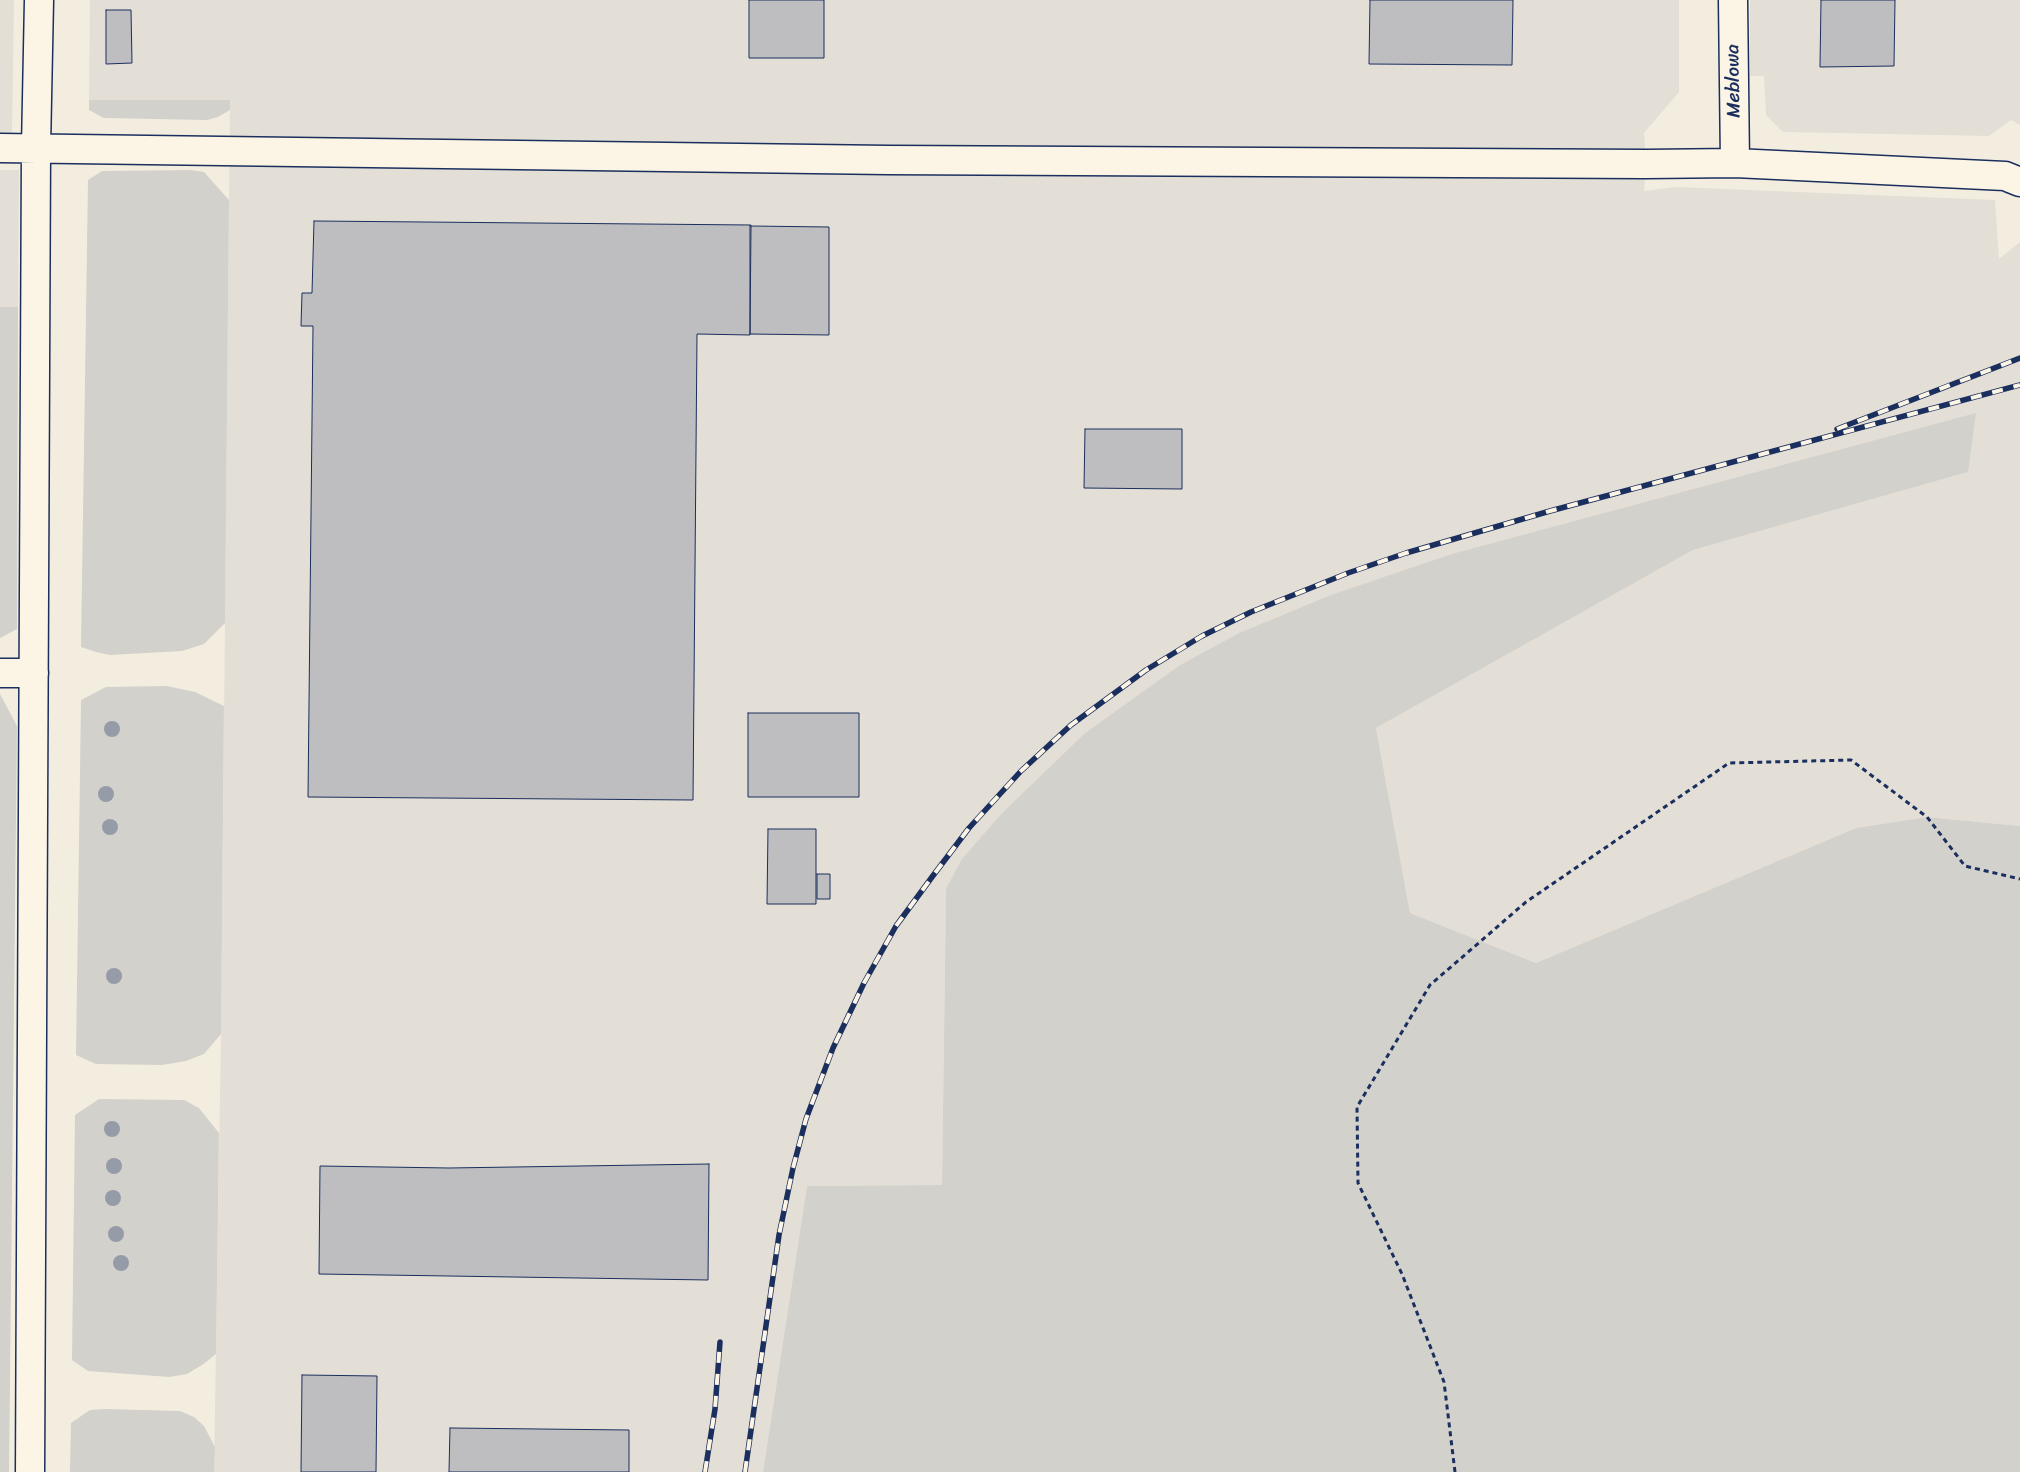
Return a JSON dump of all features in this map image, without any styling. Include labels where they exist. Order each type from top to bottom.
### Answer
[{"type":"street","points":[[30,1472],[36,148],[39,0]]},
{"type":"street","name":"Meblowa","points":[[1733,0],[1735,163]]},
{"type":"street","points":[[0,148],[888,160],[1735,163],[2005,176],[2020,182]]},
{"type":"street","points":[[0,673],[34,673]]},
{"type":"path","points":[[1455,1472],[1444,1382],[1402,1274],[1358,1183],[1357,1107],[1430,985],[1526,902],[1729,762],[1851,760],[1927,817],[1965,866],[2020,879]]},
{"type":"shaded area","points":[[0,0],[14,0],[12,134],[0,134]]},
{"type":"shaded area","points":[[90,0],[1679,0],[1679,92],[1644,133],[1646,164],[1644,191],[1676,187],[1995,200],[1999,259],[2020,242],[2020,826],[1927,817],[1856,828],[1536,963],[1410,913],[1376,728],[1693,550],[1968,472],[1328,596],[1239,633],[1180,665],[1085,733],[1004,811],[946,889],[942,1185],[807,1186],[763,1472],[214,1472],[221,1034],[230,101],[89,100]]},
{"type":"shaded area","points":[[1750,0],[2020,0],[2020,125],[2011,120],[1989,136],[1783,132],[1766,115],[1764,76],[1750,76]]},
{"type":"shaded area","points":[[89,100],[230,100],[230,110],[218,117],[207,120],[104,118],[89,110]]},
{"type":"shaded area","points":[[0,170],[19,170],[18,307],[0,307]]},
{"type":"shaded area","points":[[191,170],[204,172],[229,200],[225,623],[204,644],[182,651],[110,655],[81,647],[88,180],[102,171]]},
{"type":"shaded area","points":[[0,307],[18,307],[17,629],[0,638]]},
{"type":"shaded area","points":[[1976,413],[1968,472],[1693,550],[1376,728],[1410,913],[1536,963],[1856,828],[1927,817],[2020,826],[2020,1472],[763,1472],[807,1186],[942,1185],[946,889],[962,859],[1004,811],[1085,733],[1180,665],[1239,633],[1328,596],[1452,554]]},
{"type":"shaded area","points":[[167,686],[195,692],[224,706],[221,1034],[204,1054],[186,1061],[162,1065],[96,1064],[76,1055],[81,700],[106,687]]},
{"type":"shaded area","points":[[0,694],[17,726],[9,1472],[0,1472]]},
{"type":"shaded area","points":[[99,1099],[184,1100],[199,1108],[219,1133],[216,1354],[187,1374],[169,1377],[88,1371],[72,1360],[75,1115]]},
{"type":"shaded area","points":[[90,1410],[180,1411],[194,1417],[204,1426],[215,1447],[214,1472],[70,1472],[71,1423]]},
{"type":"building","points":[[749,0],[824,0],[824,58],[749,58]]},
{"type":"building","points":[[1370,0],[1513,0],[1512,65],[1369,64]]},
{"type":"building","points":[[1821,0],[1895,0],[1894,66],[1820,67]]},
{"type":"building","points":[[106,10],[131,10],[132,63],[106,64]]},
{"type":"building","points":[[314,221],[751,225],[750,335],[697,334],[693,800],[308,797],[313,326],[301,326],[302,293],[312,293]]},
{"type":"building","points":[[750,226],[829,227],[829,335],[750,334]]},
{"type":"building","points":[[1085,429],[1182,429],[1182,489],[1084,488]]},
{"type":"building","points":[[748,713],[859,713],[859,797],[748,797]]},
{"type":"building","points":[[768,829],[816,829],[816,904],[767,904]]},
{"type":"building","points":[[817,874],[830,874],[830,899],[817,899]]},
{"type":"building","points":[[709,1164],[708,1280],[319,1274],[320,1166],[449,1168]]},
{"type":"building","points":[[302,1375],[377,1376],[376,1472],[301,1472]]},
{"type":"building","points":[[450,1428],[629,1430],[629,1472],[449,1472]]},
{"type":"railway","points":[[1837,429],[2020,358]]},
{"type":"railway","points":[[745,1472],[779,1235],[793,1168],[806,1119],[833,1048],[864,983],[896,926],[932,877],[969,828],[1021,771],[1071,725],[1146,670],[1202,636],[1251,612],[1348,573],[1406,553],[1550,511],[2020,385]]},
{"type":"railway","points":[[705,1472],[715,1409],[720,1342]]}]
